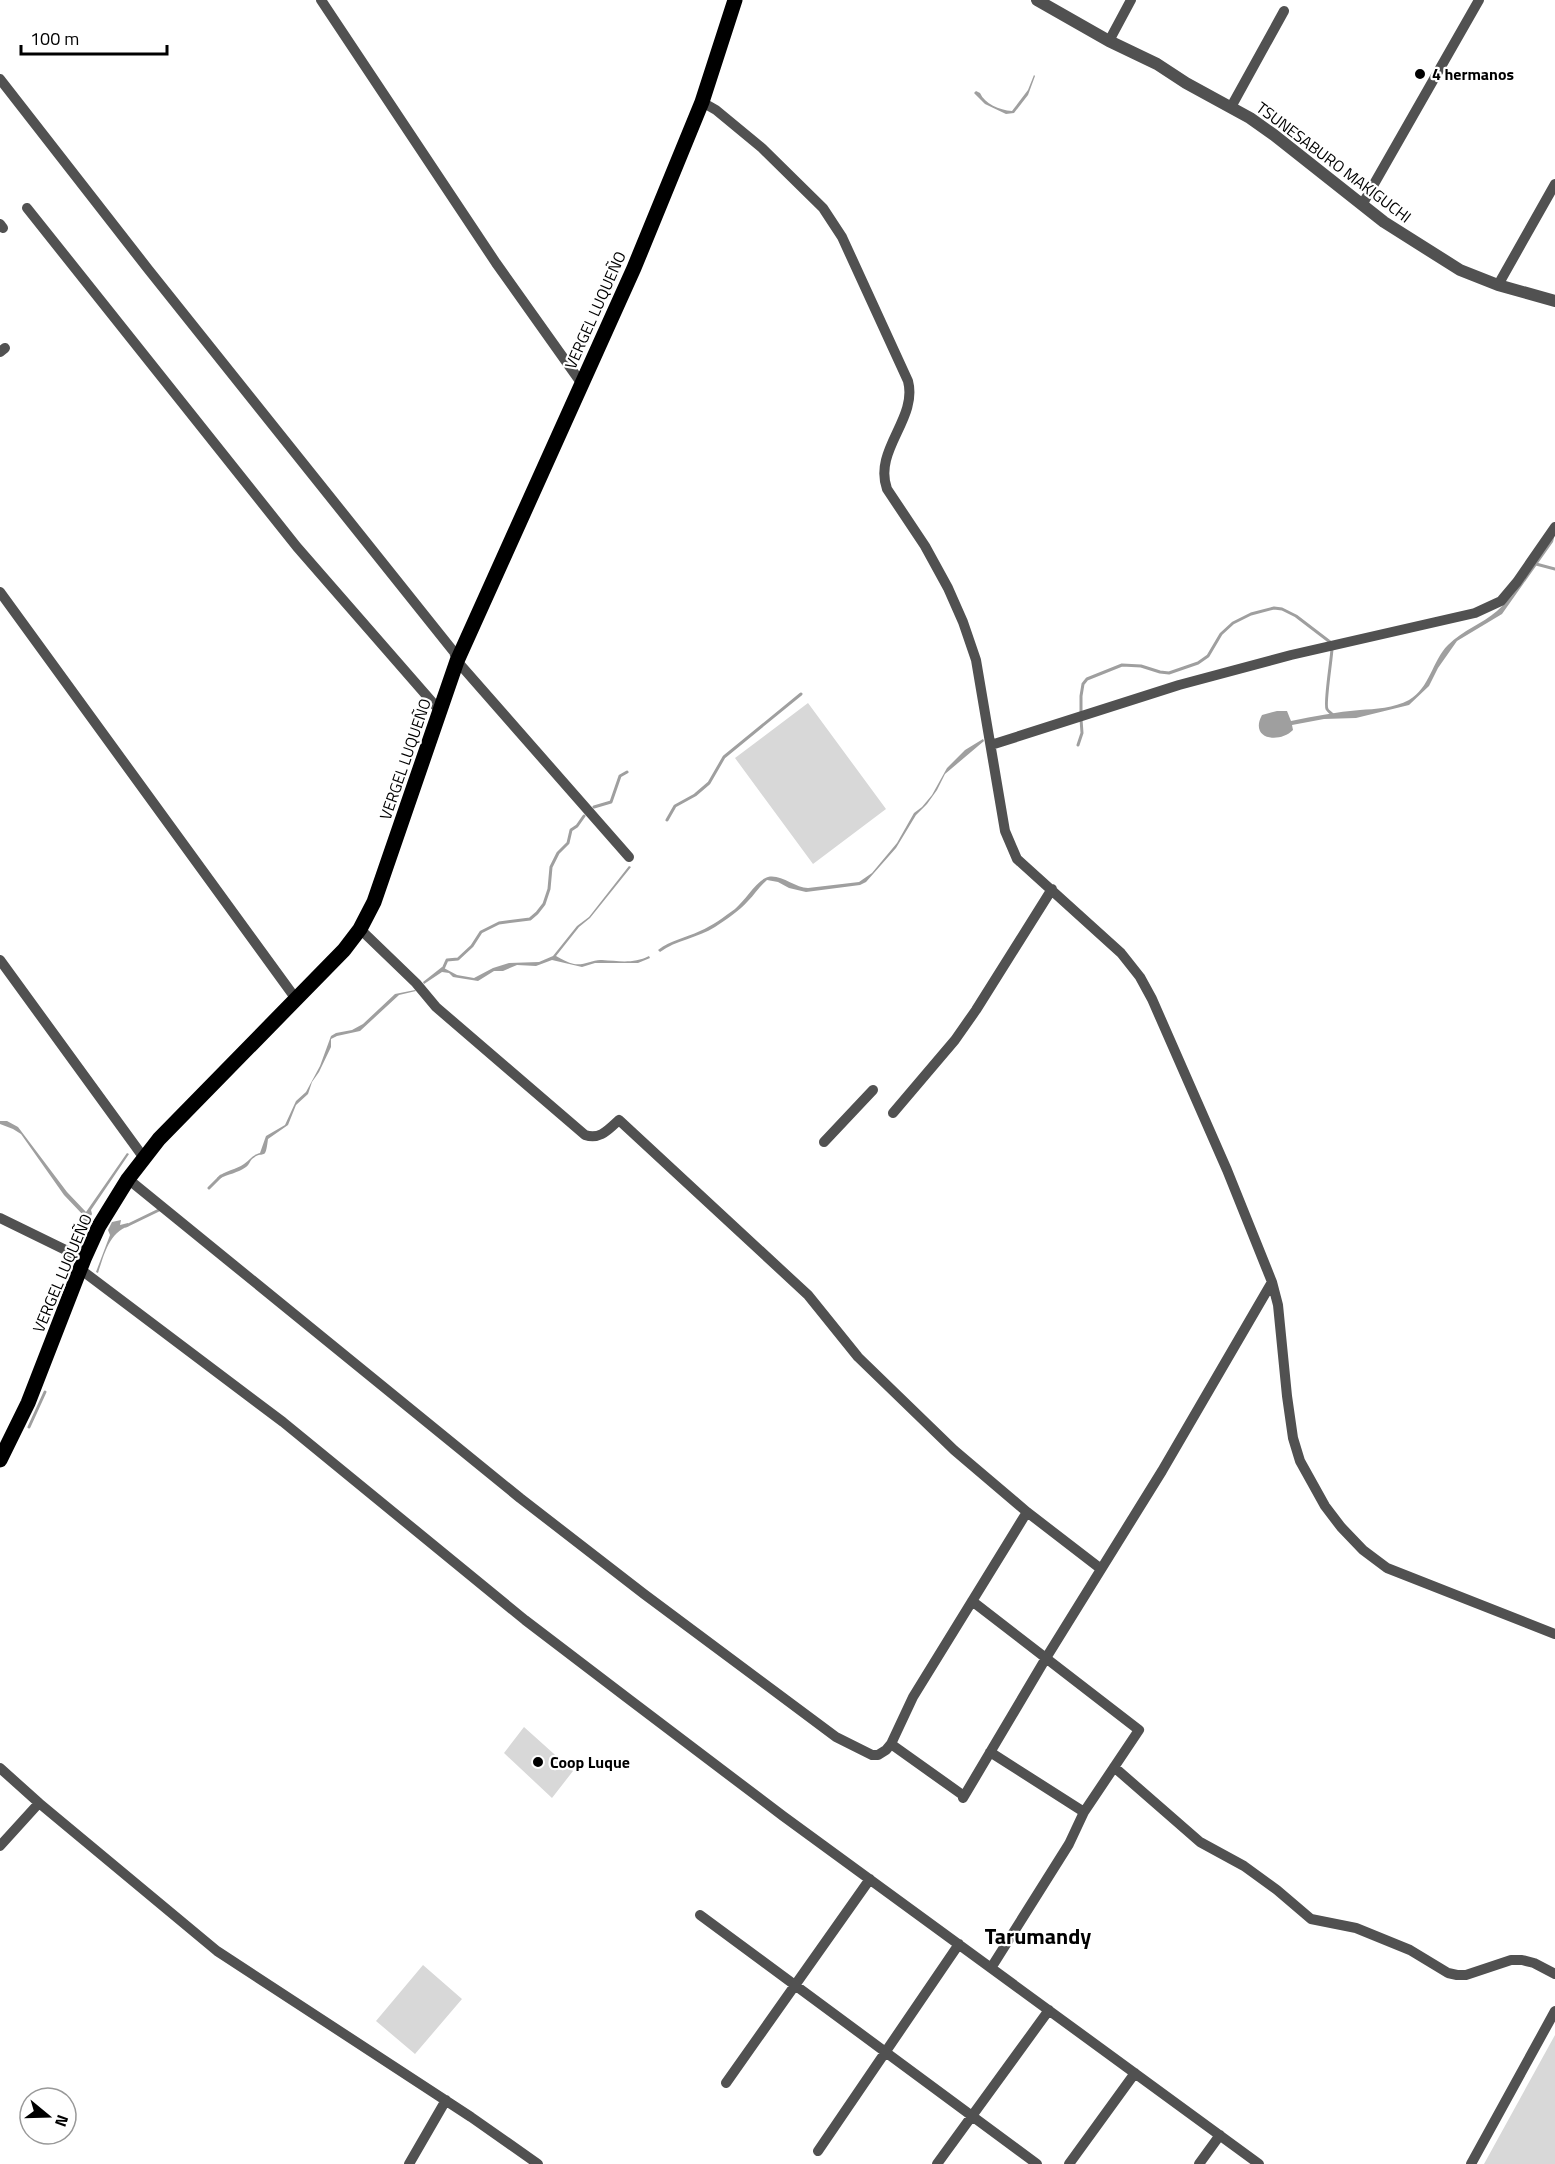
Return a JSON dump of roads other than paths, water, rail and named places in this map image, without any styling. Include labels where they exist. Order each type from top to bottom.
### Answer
[{"type":"main road","name":"VERGEL LUQUEÑO","points":[[0,1460],[27,1403],[99,1226],[128,1179],[176,1122],[344,950],[360,928],[374,902],[457,661],[634,268],[702,102],[735,0]]},
{"type":"street","points":[[321,0],[496,263],[582,384]]},
{"type":"street","name":"TSUNESABURO MAKIGUCHI","points":[[1037,0],[1232,107],[1274,135],[1362,205],[1460,270],[1498,285],[1555,301]]},
{"type":"street","points":[[1109,41],[1131,0]]},
{"type":"street","points":[[1362,205],[1479,0]]},
{"type":"street","points":[[1232,107],[1284,11]]},
{"type":"street","points":[[0,80],[147,269],[454,652],[457,661],[629,857]]},
{"type":"street","points":[[702,102],[716,110],[762,148],[823,208],[847,247],[908,381],[910,400],[885,460],[884,480],[887,489],[931,556],[963,622],[976,660],[1005,831],[1017,858],[1121,953],[1144,984],[1227,1170],[1272,1282],[1278,1305],[1293,1438],[1300,1461],[1311,1483],[1341,1527],[1363,1550],[1387,1568],[1555,1634]]},
{"type":"street","points":[[1498,285],[1555,184]]},
{"type":"street","points":[[27,208],[297,547],[440,711]]},
{"type":"street","points":[[991,745],[1179,685],[1302,652],[1475,613],[1501,601],[1555,527]]},
{"type":"street","points":[[0,592],[297,999]]},
{"type":"street","points":[[893,1113],[955,1040],[1052,889]]},
{"type":"street","points":[[360,928],[416,983],[436,1007],[585,1135],[596,1137],[603,1134],[618,1120],[660,1156],[808,1295],[858,1357],[946,1442],[1027,1512],[1101,1569]]},
{"type":"street","points":[[0,960],[144,1158]]},
{"type":"street","points":[[824,1142],[873,1090]]},
{"type":"street","points":[[128,1179],[520,1498],[682,1623],[836,1737],[872,1755],[886,1750],[891,1744],[912,1696],[1027,1512]]},
{"type":"street","points":[[0,1218],[82,1264],[283,1422],[525,1620],[774,1809],[1259,2164]]},
{"type":"street","points":[[891,1744],[964,1797],[1046,1658],[1162,1471],[1272,1282]]},
{"type":"street","points":[[972,1601],[1139,1730],[1084,1812],[1069,1844],[991,1968]]},
{"type":"street","points":[[990,1752],[1084,1812]]},
{"type":"street","points":[[1114,1767],[1200,1842],[1245,1866],[1311,1919],[1356,1928],[1410,1950],[1448,1973],[1466,1975],[1511,1960],[1522,1960],[1534,1963],[1555,1974]]},
{"type":"street","points":[[0,1768],[217,1951],[446,2100],[538,2164]]},
{"type":"street","points":[[0,1846],[39,1803]]},
{"type":"street","points":[[726,2083],[870,1879]]},
{"type":"street","points":[[700,1915],[1037,2164]]},
{"type":"street","points":[[818,2151],[959,1944]]},
{"type":"street","points":[[937,2164],[1049,2010]]},
{"type":"street","points":[[1471,2164],[1555,2011]]},
{"type":"street","points":[[1069,2164],[1135,2073]]},
{"type":"street","points":[[409,2164],[446,2100]]},
{"type":"street","points":[[1199,2164],[1220,2135]]},
{"type":"waterway","points":[[1536,564],[1555,569]]},
{"type":"waterway","points":[[1081,713],[1083,684],[1087,679],[1122,665],[1141,666],[1169,673],[1198,663],[1208,656],[1221,634],[1233,623],[1251,614],[1274,608],[1282,609],[1296,616],[1330,642]]},
{"type":"waterway","points":[[1332,648],[1326,705],[1327,710],[1334,716]]},
{"type":"waterway","points":[[667,820],[675,806],[695,795],[709,783],[724,757],[801,694]]},
{"type":"waterway","points":[[1078,745],[1082,733],[1081,719]]},
{"type":"waterway","points":[[594,807],[611,802],[620,776],[627,772]]},
{"type":"waterway","points":[[443,969],[447,960],[458,959],[472,946],[481,932],[499,923],[530,919],[537,913],[544,904],[549,889],[551,867],[558,853],[568,843],[571,830],[584,816]]},
{"type":"waterway","points":[[209,1188],[221,1176]]},
{"type":"waterway","points":[[126,1226],[159,1210]]},
{"type":"waterway","points":[[29,1427],[45,1392]]},
{"type":"place","name":"4 hermanos","points":[[1420,74]]},
{"type":"place","name":"Coop Luque","points":[[538,1762]]},
{"type":"district","name":"Tarumandy","points":[[1038,1936]]}]
